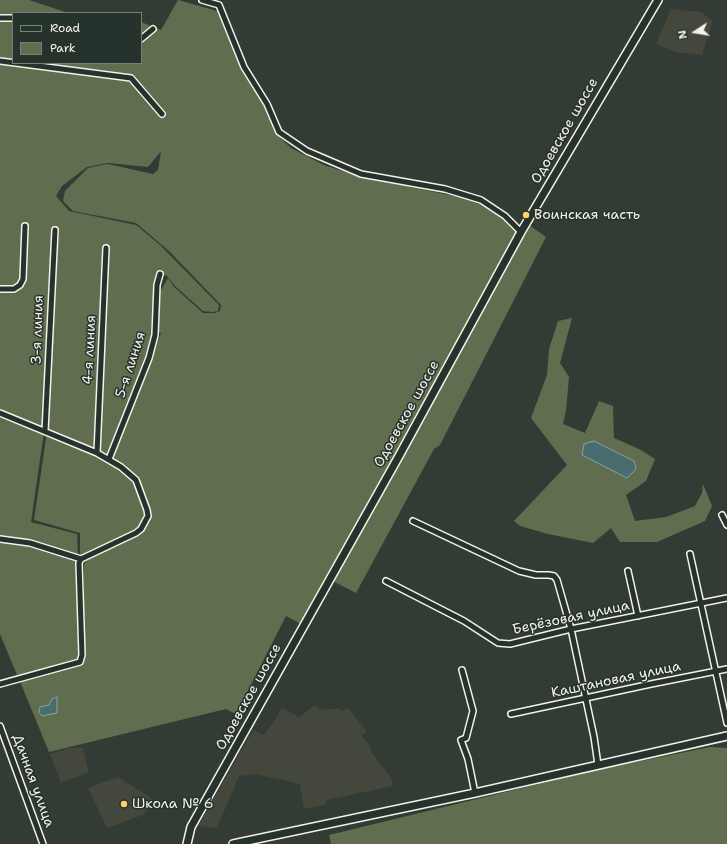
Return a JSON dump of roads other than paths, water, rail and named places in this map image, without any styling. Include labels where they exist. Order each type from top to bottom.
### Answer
[{"type":"main road","name":"Одоевское шоссе","points":[[187,844],[191,827],[399,456],[521,232],[658,0]]},
{"type":"main road","points":[[233,844],[475,793],[727,736]]},
{"type":"street","points":[[202,0],[220,3],[244,67],[267,104],[279,132],[307,151],[361,174],[445,189],[481,200],[505,216],[521,232]]},
{"type":"street","points":[[0,18],[12,18]]},
{"type":"street","points":[[142,38],[153,29]]},
{"type":"street","points":[[0,61],[12,63]]},
{"type":"street","points":[[23,64],[131,78],[162,114]]},
{"type":"street","points":[[0,289],[14,289],[20,285],[23,280],[25,226]]},
{"type":"street","name":"3-я линия","points":[[45,430],[55,230]]},
{"type":"street","name":"4-я линия","points":[[97,453],[106,248]]},
{"type":"street","name":"5-я линия","points":[[109,459],[149,358],[155,335],[157,285],[160,274]]},
{"type":"street","points":[[0,413],[45,430],[109,459],[136,480],[148,516],[141,529],[136,533],[81,559],[30,543],[0,539]]},
{"type":"street","points":[[722,515],[727,525]]},
{"type":"street","points":[[413,521],[519,571],[554,576],[557,580],[571,629],[598,765]]},
{"type":"street","points":[[690,554],[727,722]]},
{"type":"street","points":[[0,684],[80,662],[82,655],[79,563],[81,559]]},
{"type":"street","points":[[628,570],[638,616]]},
{"type":"street","name":"Берёзовая улица","points":[[386,581],[464,621],[498,643],[510,644],[571,629],[727,598]]},
{"type":"street","name":"Каштановая улица","points":[[511,714],[727,669]]},
{"type":"street","points":[[462,670],[473,711],[466,738],[461,740],[468,759],[475,793]]},
{"type":"street","name":"Дачная улица","points":[[0,726],[43,844]]},
{"type":"water","points":[[594,441],[634,461],[636,469],[627,478],[582,455],[584,444]]},
{"type":"water","points":[[57,697],[57,713],[42,716],[39,712],[40,707],[49,705],[52,699]]},
{"type":"place","name":"Воинская часть","points":[[526,215]]},
{"type":"place","name":"Школа № 6","points":[[124,804]]}]
